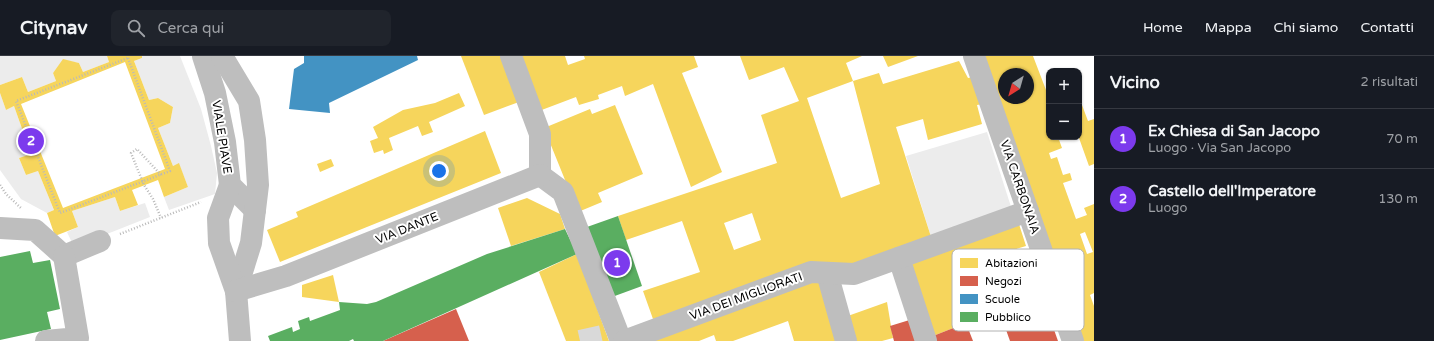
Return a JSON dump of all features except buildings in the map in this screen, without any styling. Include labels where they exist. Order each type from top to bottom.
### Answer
[{"type":"street","name":"VIALE PIAVE","points":[[203,56],[215,92],[225,142],[230,185],[255,210]]},
{"type":"street","points":[[222,56],[249,101],[255,140],[258,186],[251,243],[236,291]]},
{"type":"street","points":[[511,56],[540,134],[540,175],[563,192],[618,339]]},
{"type":"street","name":"VIA CARBONAIA","points":[[974,56],[1041,249]]},
{"type":"street","name":"VIA DANTE","points":[[236,291],[274,280],[540,175]]},
{"type":"street","points":[[230,185],[218,218],[219,243],[236,291],[240,341]]},
{"type":"street","name":"VIA DEI MIGLIORATI","points":[[618,339],[811,272],[854,274],[1028,212]]},
{"type":"street","points":[[0,228],[35,230],[64,256],[78,338],[46,341]]},
{"type":"street","points":[[64,256],[100,241]]},
{"type":"street","points":[[899,258],[926,341]]},
{"type":"street","points":[[827,273],[844,331]]},
{"type":"street","name":"VIA CARBONAIA","points":[[1070,331],[1073,341]]},
{"type":"path","points":[[128,58],[170,172],[161,175],[60,213],[16,101],[128,58]]},
{"type":"path","points":[[161,175],[137,149],[131,152],[144,185],[154,199],[161,218]]},
{"type":"path","points":[[0,185],[6,194],[27,212]]},
{"type":"path","points":[[100,241],[208,199]]},
{"type":"shaded area","points":[[0,56],[107,56],[109,62],[83,72],[79,63],[63,60],[53,73],[56,81],[28,92],[22,77],[0,85]]},
{"type":"shaded area","points":[[142,56],[180,56],[201,109],[217,173],[215,194],[169,210],[164,197],[188,187],[179,164],[173,166],[158,128],[170,123],[173,107],[158,98],[149,100],[134,61],[142,58]]},
{"type":"shaded area","points":[[0,93],[6,110],[14,106],[31,154],[19,158],[26,175],[38,171],[54,210],[47,213],[21,199],[0,170]]},
{"type":"shaded area","points":[[987,132],[1013,213],[932,240],[906,156]]},
{"type":"shaded area","points":[[115,197],[120,211],[145,203],[150,217],[74,247],[67,232],[78,227],[72,211]]},
{"type":"tunnel","points":[[580,341],[607,335]]},
{"type":"place","name":"Castello dell'Imperatore","points":[[31,141]]},
{"type":"place","name":"Ex Chiesa di San Jacopo","points":[[617,263]]}]
